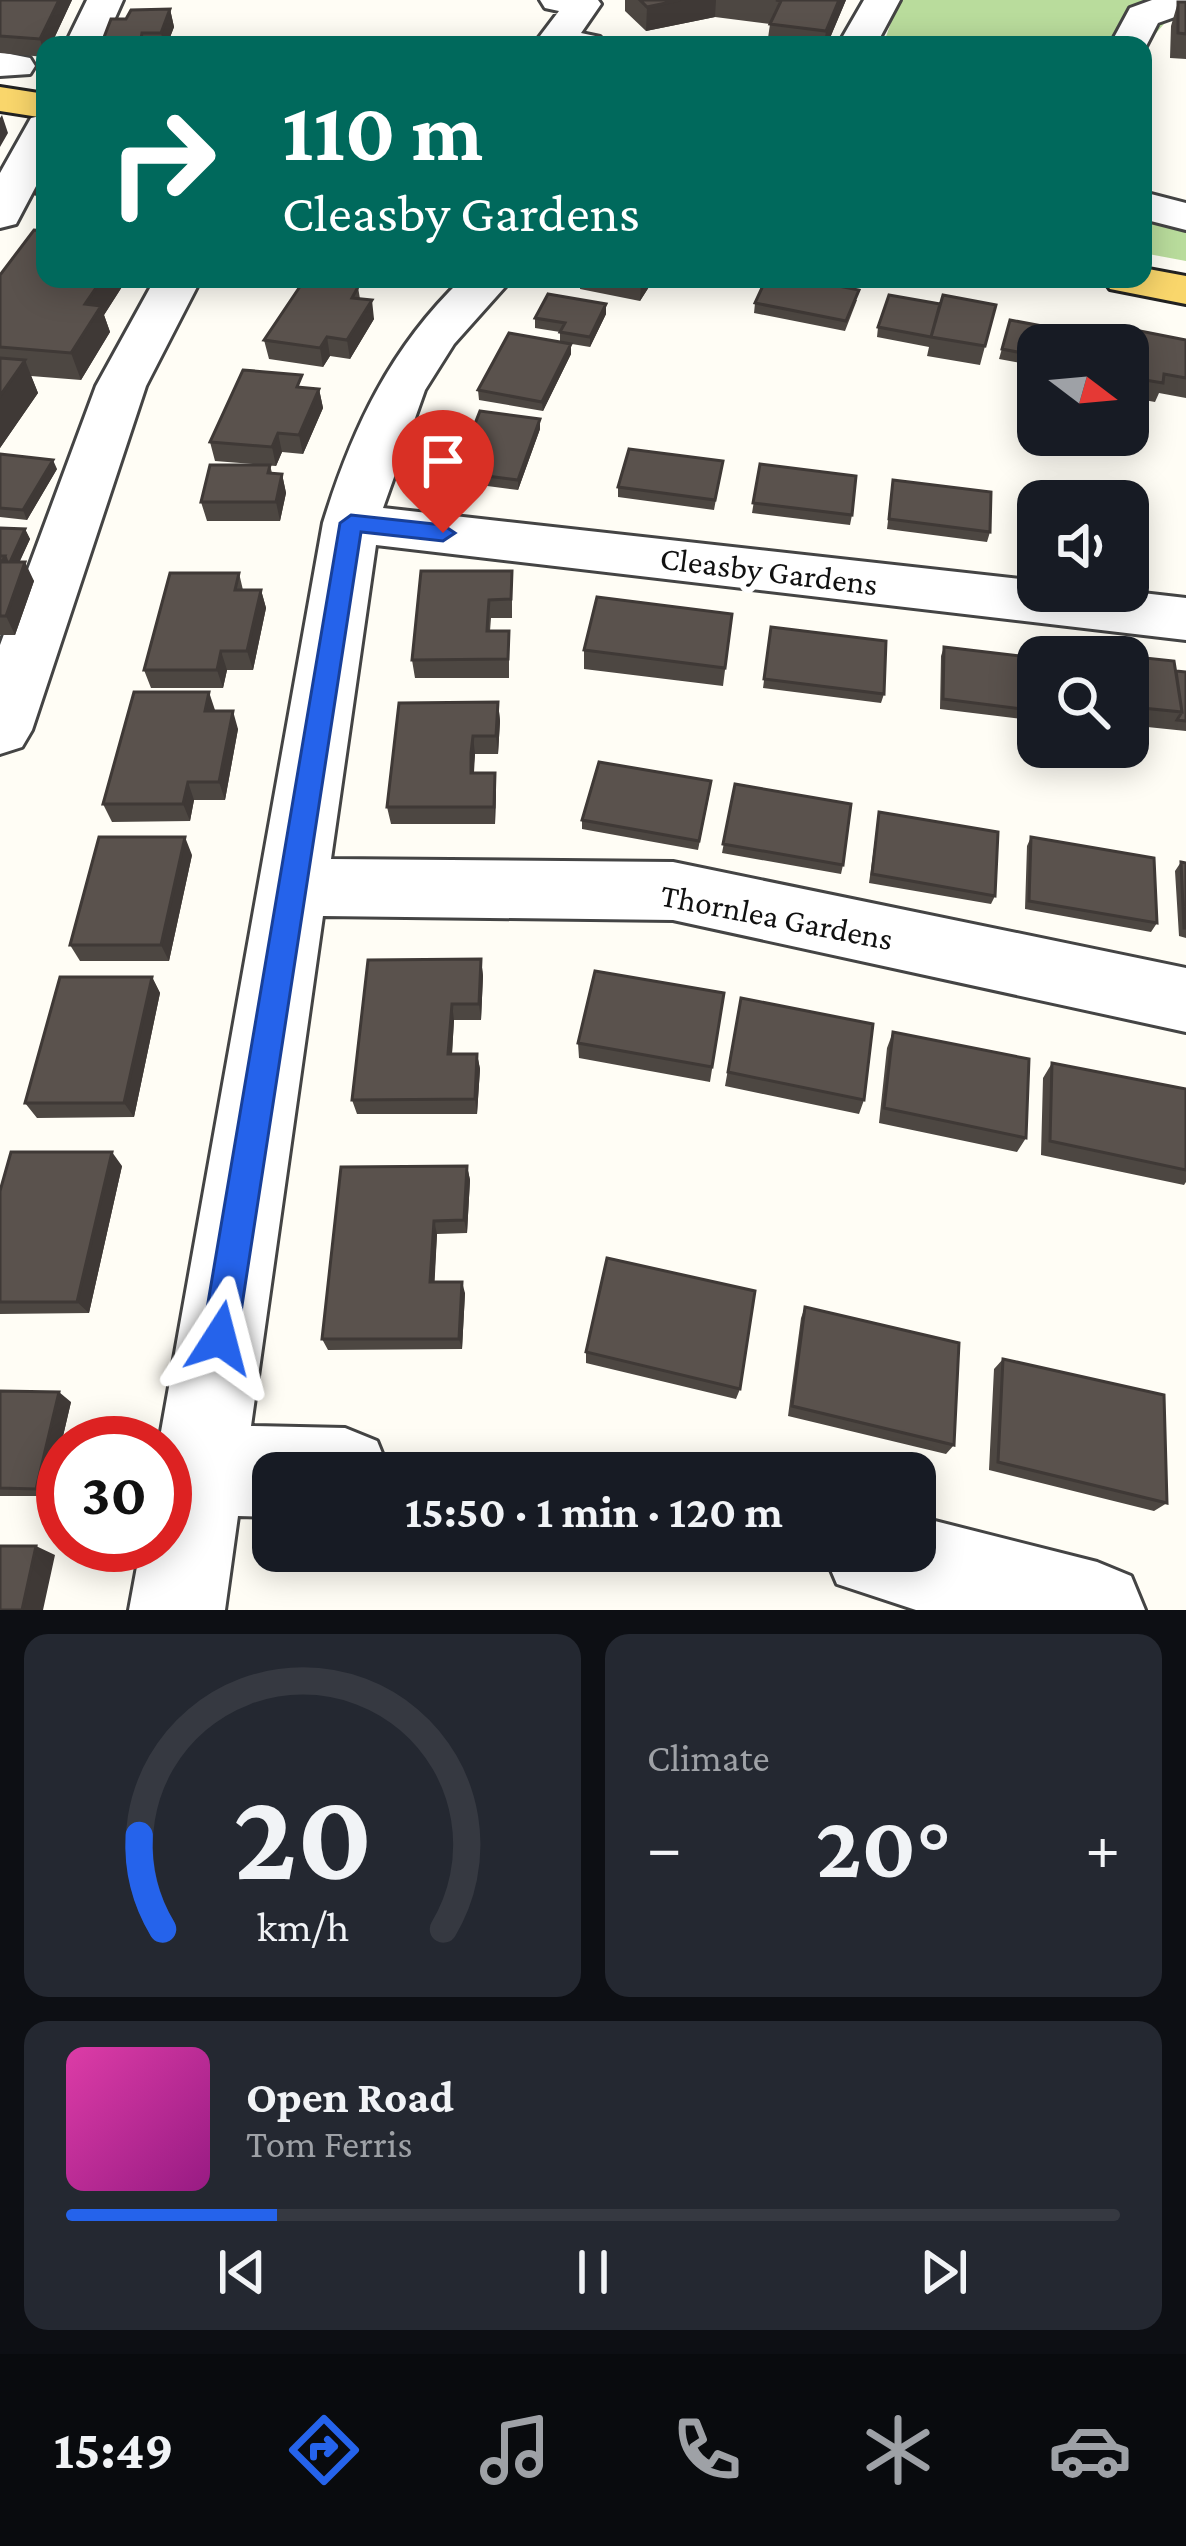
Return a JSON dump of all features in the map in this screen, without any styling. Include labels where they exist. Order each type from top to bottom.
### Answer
[{"type":"main road","points":[[5,76],[36,99]]},
{"type":"main road","points":[[1152,284],[1186,290]]},
{"type":"street","points":[[88,36],[104,0]]},
{"type":"street","points":[[862,36],[882,0]]},
{"type":"street","points":[[1133,36],[1143,16],[1186,0]]},
{"type":"street","points":[[558,36],[571,2]]},
{"type":"street","points":[[17,208],[36,153]]},
{"type":"street","points":[[1152,208],[1186,217]]},
{"type":"street","points":[[0,730],[121,386],[173,288]]},
{"type":"street","points":[[177,1610],[351,523],[376,433],[419,355],[481,288]]},
{"type":"street","name":"Cleasby Gardens","points":[[351,523],[1186,619]]},
{"type":"street","name":"Thornlea Gardens","points":[[291,887],[673,891],[1186,1000]]},
{"type":"street","points":[[199,1470],[252,1471]]},
{"type":"street","points":[[936,1568],[1097,1610]]},
{"type":"green space","points":[[899,0],[1185,0],[1152,38],[886,36]]},
{"type":"green space","points":[[1152,219],[1186,228],[1186,261],[1152,255]]},
{"type":"building","points":[[0,0],[59,0],[41,36],[0,36]]},
{"type":"building","points":[[640,0],[680,0],[647,7]]},
{"type":"building","points":[[776,0],[839,0],[826,31],[770,24],[781,1]]},
{"type":"building","points":[[1178,2],[1186,2],[1186,34],[1178,33]]},
{"type":"building","points":[[170,9],[161,33],[104,36],[111,19],[126,19],[131,10]]},
{"type":"building","points":[[36,230],[36,288],[96,288],[85,304],[101,306],[71,353],[0,347],[0,275]]},
{"type":"building","points":[[299,288],[357,288],[352,298],[372,300],[347,340],[327,337],[320,348],[264,340]]},
{"type":"building","points":[[762,288],[859,290],[846,321],[755,303]]},
{"type":"building","points":[[548,294],[606,304],[590,337],[560,332],[565,323],[535,318]]},
{"type":"building","points":[[889,295],[940,304],[931,337],[878,327]]},
{"type":"building","points":[[943,295],[996,305],[985,346],[931,337]]},
{"type":"building","points":[[1010,320],[1031,324],[1017,324],[1017,352],[1002,349]]},
{"type":"building","points":[[509,333],[571,344],[542,402],[478,390]]},
{"type":"building","points":[[1149,333],[1186,340],[1186,378],[1164,374],[1163,383],[1149,381]]},
{"type":"building","points":[[0,358],[25,360],[0,396]]},
{"type":"building","points":[[243,370],[302,375],[297,387],[319,389],[299,435],[278,433],[272,447],[210,442]]},
{"type":"building","points":[[480,411],[540,419],[518,480],[456,472]]},
{"type":"building","points":[[629,449],[723,461],[715,500],[618,487]]},
{"type":"building","points":[[0,454],[53,460],[23,510],[0,508]]},
{"type":"building","points":[[760,464],[856,476],[852,515],[753,503]]},
{"type":"building","points":[[210,465],[270,465],[268,473],[282,474],[276,502],[201,502]]},
{"type":"building","points":[[893,480],[991,492],[990,532],[889,519]]},
{"type":"building","points":[[0,528],[25,529],[10,562],[0,556]]},
{"type":"building","points":[[0,556],[5,556],[2,562],[25,562],[6,616],[0,616]]},
{"type":"building","points":[[421,571],[512,571],[511,599],[489,600],[487,631],[509,631],[508,659],[412,660]]},
{"type":"building","points":[[170,573],[239,573],[235,590],[261,590],[247,651],[221,651],[217,670],[144,670]]},
{"type":"building","points":[[597,597],[732,614],[725,668],[584,650]]},
{"type":"building","points":[[771,627],[886,641],[884,694],[764,679]]},
{"type":"building","points":[[944,647],[1017,656],[1017,708],[943,699]]},
{"type":"building","points":[[1149,658],[1174,661],[1182,712],[1149,709]]},
{"type":"building","points":[[1176,671],[1186,672],[1186,721],[1177,720],[1182,712]]},
{"type":"building","points":[[134,692],[209,692],[205,711],[233,711],[219,782],[188,782],[183,804],[103,804]]},
{"type":"building","points":[[498,702],[496,736],[473,736],[471,753],[471,773],[495,773],[494,807],[387,807],[399,703]]},
{"type":"building","points":[[599,762],[711,781],[699,841],[582,820]]},
{"type":"building","points":[[735,784],[851,804],[843,865],[723,844]]},
{"type":"building","points":[[879,812],[998,832],[995,896],[872,874]]},
{"type":"building","points":[[99,837],[185,837],[161,945],[70,945]]},
{"type":"building","points":[[1031,837],[1154,858],[1157,923],[1029,901]]},
{"type":"building","points":[[1181,862],[1186,863],[1186,928],[1184,928]]},
{"type":"building","points":[[481,959],[479,1004],[452,1004],[448,1054],[477,1054],[475,1099],[352,1100],[368,960]]},
{"type":"building","points":[[595,971],[724,993],[712,1067],[578,1043]]},
{"type":"building","points":[[60,977],[152,977],[124,1103],[25,1103]]},
{"type":"building","points":[[741,998],[873,1024],[864,1100],[728,1072]]},
{"type":"building","points":[[893,1032],[1029,1059],[1026,1138],[884,1108]]},
{"type":"building","points":[[1052,1063],[1186,1089],[1186,1170],[1050,1141]]},
{"type":"building","points":[[11,1152],[112,1152],[77,1302],[0,1302],[0,1191]]},
{"type":"building","points":[[467,1166],[464,1220],[434,1221],[430,1282],[462,1282],[459,1339],[322,1339],[341,1167]]},
{"type":"building","points":[[607,1258],[755,1291],[740,1389],[586,1352]]},
{"type":"building","points":[[805,1307],[959,1343],[954,1445],[792,1406]]},
{"type":"building","points":[[1003,1359],[1164,1395],[1167,1503],[998,1462]]},
{"type":"building","points":[[0,1391],[59,1392],[53,1416],[36,1416],[36,1489],[0,1488]]},
{"type":"building","points":[[0,1546],[36,1546],[22,1610],[0,1610]]},
{"type":"route","points":[[220,1338],[351,523],[443,533]]}]
